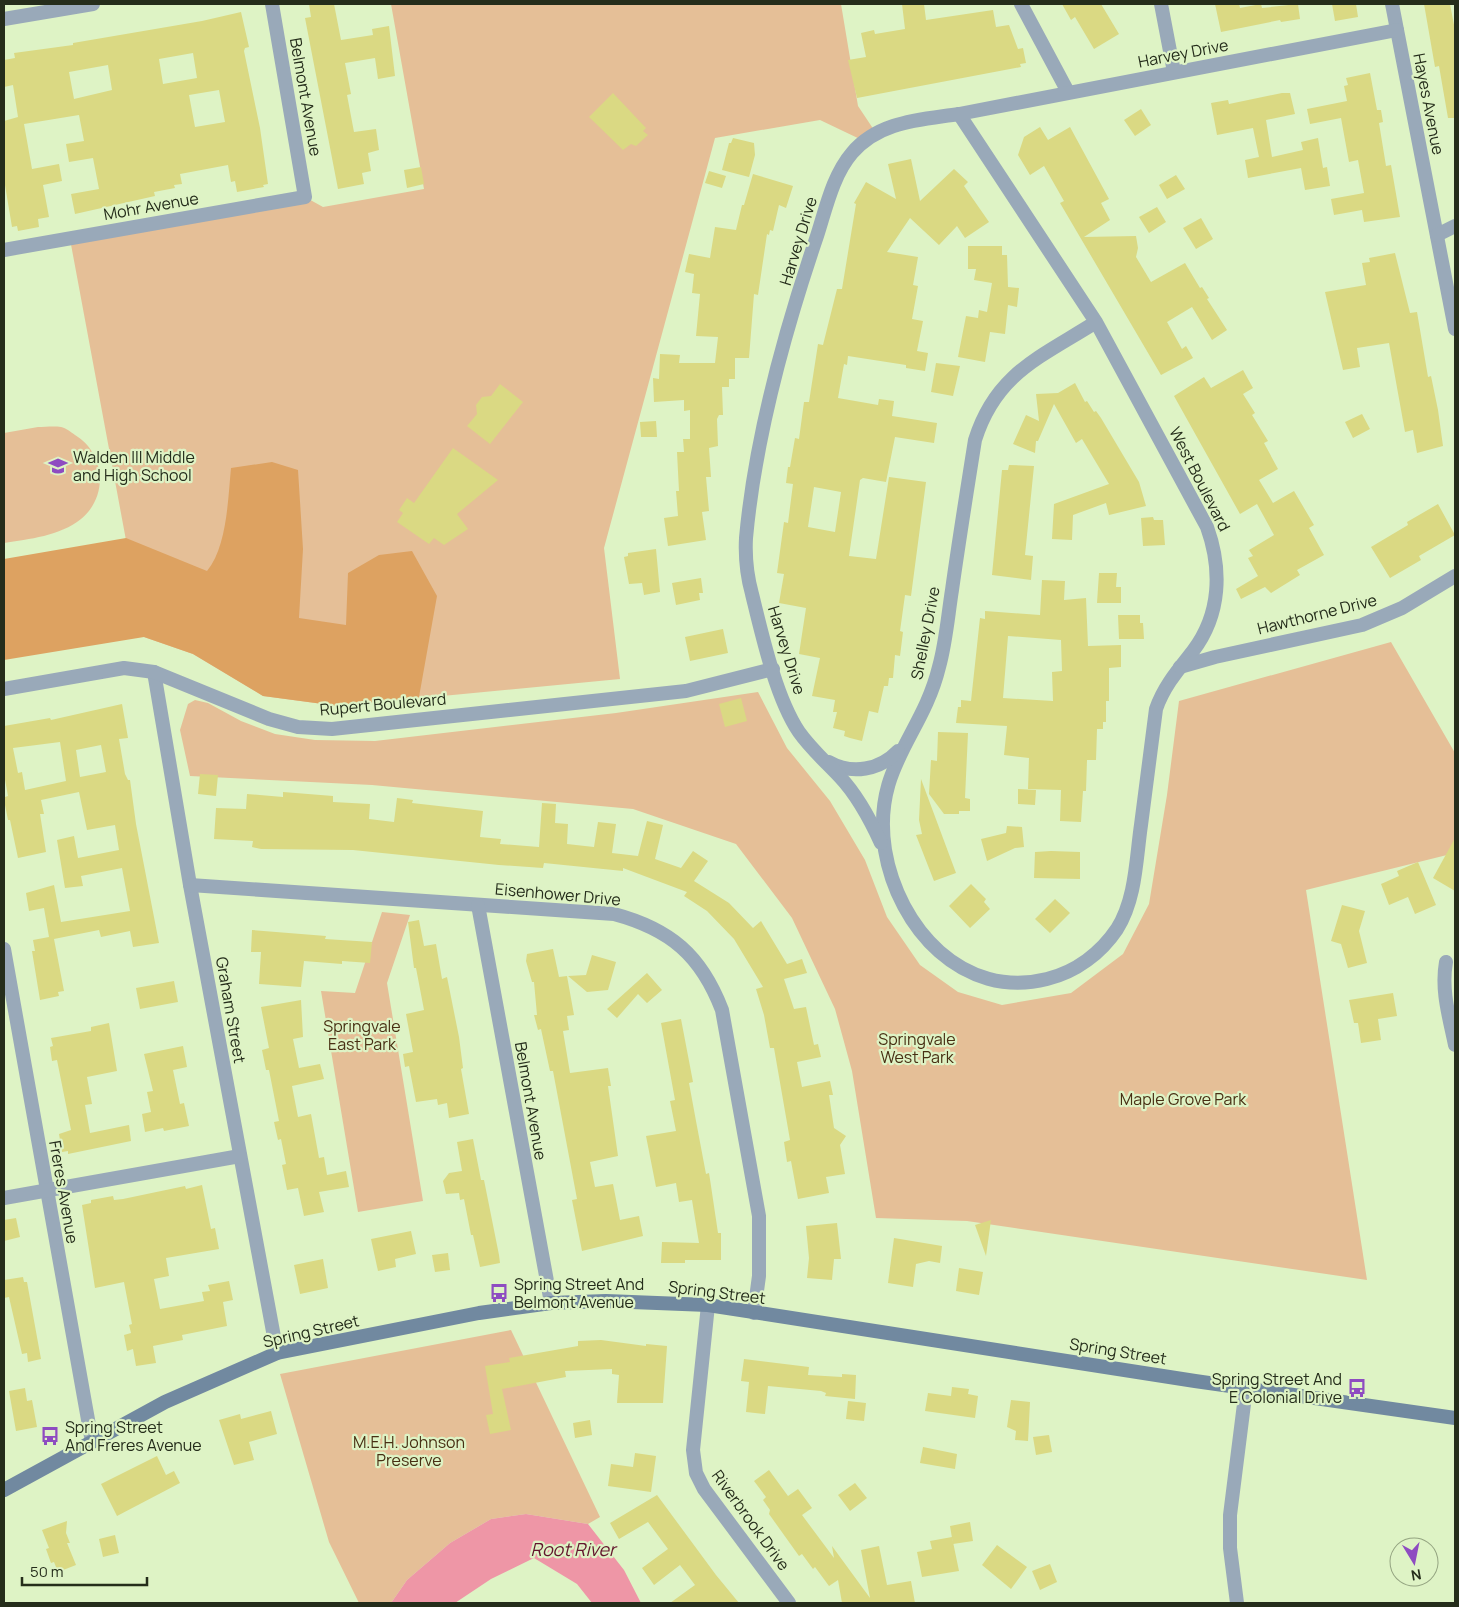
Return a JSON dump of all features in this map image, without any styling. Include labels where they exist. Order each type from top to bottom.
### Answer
[{"type":"main road","name":"Spring Street","points":[[4,1490],[165,1402],[276,1353],[479,1313],[551,1304],[606,1301],[708,1305],[1246,1388],[1455,1418]]},
{"type":"street","points":[[4,19],[93,4]]},
{"type":"street","name":"Belmont Avenue","points":[[272,4],[305,197]]},
{"type":"street","points":[[1021,4],[1068,92]]},
{"type":"street","points":[[1161,4],[1174,72]]},
{"type":"street","name":"Hayes Avenue","points":[[1392,4],[1455,329]]},
{"type":"street","name":"Harvey Drive","points":[[888,865],[865,810],[842,779],[804,740],[793,721],[773,669],[750,586],[746,540],[755,471],[765,424],[808,260],[843,165],[864,141],[885,128],[901,122],[959,114],[1397,30]]},
{"type":"street","name":"West Boulevard","points":[[959,114],[1096,322],[1207,527],[1214,547],[1217,568],[1217,590],[1213,611],[1205,631],[1162,689],[1156,709],[1134,876],[1128,904],[1118,927],[1091,958],[1074,969],[1056,977],[1017,984],[996,981],[963,970]]},
{"type":"street","name":"Mohr Avenue","points":[[4,250],[305,197]]},
{"type":"street","points":[[1437,235],[1455,226]]},
{"type":"street","name":"Shelley Drive","points":[[963,970],[945,958],[930,944],[913,923],[898,893],[888,865],[883,830],[886,794],[893,767],[928,700],[940,663],[975,440],[981,420],[991,401],[1020,371],[1096,322]]},
{"type":"street","name":"Hawthorne Drive","points":[[1180,667],[1215,657],[1369,622],[1402,608],[1455,576]]},
{"type":"street","name":"Rupert Boulevard","points":[[4,689],[124,668],[154,672],[269,720],[298,727],[332,729],[686,691],[773,669]]},
{"type":"street","name":"Graham Street","points":[[154,672],[190,885],[276,1353]]},
{"type":"street","points":[[819,755],[839,767],[861,769],[887,760],[905,742]]},
{"type":"street","name":"Eisenhower Drive","points":[[190,885],[614,914],[636,920],[668,936],[686,950],[701,968],[713,988],[722,1010],[756,1192],[760,1241],[754,1313]]},
{"type":"street","name":"Belmont Avenue","points":[[478,905],[551,1304]]},
{"type":"street","name":"Freres Avenue","points":[[4,949],[92,1442]]},
{"type":"street","points":[[1446,962],[1443,980],[1444,994],[1455,1044]]},
{"type":"street","points":[[4,1198],[240,1156]]},
{"type":"street","name":"Riverbrook Drive","points":[[708,1305],[694,1466],[704,1489],[789,1603]]},
{"type":"street","points":[[1237,1603],[1230,1548],[1230,1515],[1246,1388]]},
{"type":"green space","points":[[391,4],[841,4],[858,106],[876,133],[864,141],[820,120],[715,138],[604,548],[620,679],[338,706],[263,696],[193,654],[144,637],[70,239],[305,197],[323,207],[424,189]]},
{"type":"green space","points":[[38,427],[63,428],[70,431],[93,452],[100,475],[96,499],[90,510],[73,525],[44,536],[4,543],[4,433]]},
{"type":"green space","name":"Maple Grove Park","points":[[1391,642],[1455,753],[1455,853],[1306,890],[1367,1280],[967,1221],[876,1218],[852,1071],[835,1009],[792,918],[736,844],[633,809],[372,785],[190,776],[180,730],[188,704],[195,700],[208,703],[241,721],[275,734],[315,740],[375,741],[616,713],[758,692],[787,748],[830,801],[865,860],[887,917],[920,965],[958,992],[1002,1005],[1071,993],[1123,954],[1149,904],[1167,795],[1179,701]]},
{"type":"green space","name":"Springvale East Park","points":[[382,912],[410,915],[387,983],[423,1201],[358,1212],[321,991],[355,993]]},
{"type":"green space","name":"M.E.H. Johnson Preserve","points":[[511,1330],[600,1517],[588,1524],[526,1514],[491,1519],[450,1543],[407,1580],[391,1603],[359,1603],[329,1542],[280,1374]]},
{"type":"shaded area","points":[[272,462],[298,470],[303,549],[299,618],[346,625],[348,573],[379,555],[412,551],[437,596],[419,697],[338,706],[263,696],[193,654],[144,637],[4,660],[4,559],[126,538],[207,571],[214,561],[223,536],[231,468]]},
{"type":"water","name":"Root River","points":[[526,1514],[588,1524],[624,1570],[641,1603],[592,1603],[577,1584],[534,1558],[491,1579],[455,1603],[391,1603],[407,1580],[450,1543],[491,1519]]},
{"type":"building","points":[[309,4],[334,4],[341,40],[373,35],[372,29],[389,26],[395,76],[378,79],[375,58],[345,63],[351,94],[347,95],[354,132],[376,129],[379,150],[368,153],[371,171],[362,173],[364,184],[338,189],[305,18],[311,17]]},
{"type":"building","points":[[902,4],[924,4],[926,20],[993,10],[996,27],[1009,25],[1018,49],[1023,48],[1026,63],[1020,64],[1021,67],[857,98],[848,60],[866,57],[861,33],[874,30],[875,34],[905,29]]},
{"type":"building","points":[[1062,4],[1101,4],[1119,34],[1094,49],[1075,17],[1071,20]]},
{"type":"building","points":[[1215,4],[1239,4],[1240,8],[1261,4],[1262,8],[1298,4],[1300,19],[1281,22],[1280,20],[1221,32]]},
{"type":"building","points":[[1332,4],[1356,4],[1358,17],[1335,21]]},
{"type":"building","points":[[1424,4],[1450,4],[1455,30],[1455,118],[1448,118],[1439,66],[1435,67]]},
{"type":"building","points":[[241,12],[249,47],[245,48],[244,51],[260,128],[268,184],[263,185],[264,187],[237,192],[235,181],[231,182],[228,165],[180,174],[182,184],[174,185],[175,188],[154,192],[155,196],[75,214],[71,194],[99,189],[93,158],[69,162],[66,144],[84,141],[79,115],[24,124],[32,169],[59,164],[62,181],[43,185],[49,217],[38,219],[39,227],[18,231],[17,226],[12,227],[4,179],[4,121],[18,117],[13,85],[4,87],[4,60],[15,58],[14,53],[73,45],[73,43],[202,21]],"holes":[[[193,53],[197,78],[163,84],[159,59]],[[108,65],[112,90],[74,99],[69,72]],[[219,90],[225,122],[195,127],[189,95]]]},
{"type":"building","points":[[1370,73],[1377,110],[1381,110],[1383,122],[1379,123],[1386,166],[1391,165],[1400,217],[1364,222],[1362,210],[1334,215],[1331,199],[1364,193],[1358,160],[1349,162],[1341,118],[1310,124],[1307,109],[1347,101],[1344,86],[1348,85],[1346,78]]},
{"type":"building","points":[[613,93],[646,128],[643,131],[648,135],[636,146],[631,144],[623,150],[589,117]]},
{"type":"building","points":[[1290,93],[1295,114],[1266,120],[1272,157],[1303,150],[1301,142],[1318,138],[1323,168],[1327,167],[1330,186],[1305,190],[1301,168],[1248,178],[1245,160],[1259,157],[1253,128],[1217,135],[1211,103],[1228,100],[1229,104]]},
{"type":"building","points":[[1141,109],[1151,125],[1135,136],[1124,120]]},
{"type":"building","points":[[1040,127],[1048,140],[1070,127],[1109,199],[1101,203],[1110,220],[1084,237],[1136,236],[1138,248],[1136,257],[1151,282],[1185,263],[1200,288],[1202,287],[1209,298],[1207,299],[1227,330],[1212,340],[1192,307],[1167,322],[1182,349],[1186,346],[1193,358],[1161,375],[1060,203],[1064,201],[1044,166],[1030,175],[1018,155],[1024,137]]},
{"type":"building","points":[[733,138],[754,143],[755,155],[749,177],[722,170],[729,143],[731,143]]},
{"type":"building","points":[[911,159],[920,201],[954,169],[968,182],[964,186],[989,222],[965,238],[957,226],[939,245],[910,218],[887,252],[918,257],[913,285],[918,286],[912,319],[923,321],[917,351],[928,353],[925,371],[906,368],[906,365],[848,356],[847,365],[844,364],[838,398],[878,405],[879,399],[894,401],[892,416],[937,423],[934,443],[895,437],[886,482],[863,478],[860,480],[849,556],[876,559],[889,477],[926,482],[911,596],[905,595],[900,631],[903,632],[900,656],[895,655],[893,678],[889,678],[888,686],[884,686],[878,713],[869,711],[862,741],[844,736],[845,731],[833,728],[837,712],[833,712],[835,700],[812,696],[820,658],[799,654],[806,608],[779,603],[784,574],[777,573],[784,522],[788,523],[793,484],[786,483],[788,467],[790,467],[795,438],[799,439],[804,402],[809,402],[818,344],[823,345],[837,289],[842,289],[856,204],[854,203],[866,182],[896,199],[888,164]],"holes":[[[814,487],[841,492],[835,532],[808,527]]]},
{"type":"building","points":[[421,167],[424,184],[407,188],[404,170]]},
{"type":"building","points":[[709,171],[726,176],[722,188],[705,183]]},
{"type":"building","points":[[753,174],[793,186],[786,208],[779,205],[773,231],[770,230],[769,235],[767,234],[758,295],[754,294],[749,358],[735,358],[735,379],[729,379],[729,387],[722,387],[723,415],[719,415],[717,419],[718,446],[709,448],[711,477],[706,477],[709,511],[702,512],[706,540],[668,546],[664,518],[678,516],[676,491],[679,491],[677,452],[684,452],[683,439],[690,439],[690,410],[684,411],[684,400],[654,402],[653,378],[659,379],[660,354],[680,355],[679,363],[715,363],[718,337],[696,336],[700,294],[692,293],[694,274],[685,272],[689,254],[710,258],[715,227],[736,230],[742,205],[744,205]]},
{"type":"building","points":[[1176,175],[1185,189],[1167,199],[1159,185]]},
{"type":"building","points":[[1157,207],[1166,222],[1149,233],[1139,217]]},
{"type":"building","points":[[1201,218],[1213,239],[1196,249],[1183,228]]},
{"type":"building","points":[[968,246],[1002,246],[1002,255],[1007,255],[1008,287],[1019,288],[1017,307],[1008,305],[1005,334],[990,332],[985,362],[958,357],[966,316],[978,318],[979,310],[987,312],[992,283],[974,280],[976,269],[968,269]]},
{"type":"building","points":[[1395,253],[1410,313],[1417,312],[1428,377],[1431,376],[1438,410],[1443,446],[1417,453],[1413,430],[1405,432],[1389,343],[1357,348],[1360,367],[1343,370],[1325,292],[1366,285],[1362,263],[1370,262],[1369,258]]},
{"type":"building","points":[[936,363],[960,366],[953,396],[931,392]]},
{"type":"building","points":[[1243,370],[1253,388],[1243,394],[1255,413],[1252,415],[1268,441],[1264,443],[1278,469],[1259,480],[1273,503],[1294,491],[1314,525],[1309,528],[1324,555],[1297,570],[1300,575],[1271,593],[1265,587],[1241,599],[1236,589],[1258,576],[1248,558],[1253,556],[1249,550],[1274,535],[1257,504],[1240,514],[1174,396],[1204,377],[1211,388]]},
{"type":"building","points":[[1075,383],[1085,402],[1087,401],[1094,412],[1096,411],[1101,418],[1139,482],[1146,506],[1109,515],[1106,503],[1073,515],[1072,540],[1052,539],[1054,504],[1109,484],[1082,439],[1076,443],[1054,404],[1038,441],[1036,441],[1035,453],[1013,444],[1026,415],[1039,421],[1036,394],[1058,393]]},
{"type":"building","points":[[500,384],[523,402],[490,444],[467,426],[477,414],[476,405],[482,397],[491,396]]},
{"type":"building","points":[[1362,414],[1370,429],[1353,438],[1345,422]]},
{"type":"building","points":[[656,421],[657,437],[641,437],[640,422]]},
{"type":"building","points":[[453,448],[498,480],[457,514],[468,529],[444,545],[434,538],[429,544],[397,522],[403,513],[399,510],[407,498],[414,503]]},
{"type":"building","points":[[1009,465],[1034,466],[1025,555],[1033,556],[1031,580],[992,575],[1002,470],[1008,470]]},
{"type":"building","points":[[1438,504],[1455,535],[1419,556],[1421,560],[1390,578],[1371,547],[1408,525],[1407,522]]},
{"type":"building","points":[[1153,517],[1154,520],[1163,520],[1165,545],[1143,546],[1141,518]]},
{"type":"building","points":[[656,549],[660,592],[644,595],[642,583],[629,584],[624,557],[628,556],[628,553]]},
{"type":"building","points":[[1099,573],[1117,573],[1116,587],[1121,587],[1121,603],[1097,603]]},
{"type":"building","points":[[701,578],[703,593],[699,593],[700,600],[676,605],[672,583]]},
{"type":"building","points":[[1042,580],[1065,581],[1064,600],[1086,598],[1088,646],[1121,645],[1121,667],[1109,668],[1109,701],[1106,701],[1106,722],[1103,722],[1103,729],[1097,729],[1096,760],[1087,760],[1086,791],[1083,791],[1081,822],[1060,821],[1061,790],[1028,789],[1029,758],[1004,755],[1007,726],[956,723],[961,700],[971,701],[980,618],[985,619],[985,611],[1040,615]],"holes":[[[1008,636],[1061,640],[1062,671],[1052,672],[1053,701],[1003,698]]]},
{"type":"building","points":[[1118,615],[1140,615],[1140,623],[1143,623],[1144,639],[1119,639]]},
{"type":"building","points":[[723,629],[728,653],[690,661],[685,637]]},
{"type":"building","points":[[741,698],[747,721],[725,727],[719,704]]},
{"type":"building","points":[[122,704],[128,738],[119,739],[125,774],[128,780],[130,780],[136,824],[159,943],[133,947],[130,931],[101,937],[99,930],[54,939],[64,991],[58,992],[59,996],[40,1000],[32,951],[35,951],[33,940],[49,937],[44,908],[29,911],[26,893],[54,885],[61,922],[130,911],[122,868],[81,876],[83,886],[65,888],[57,840],[74,836],[78,858],[119,850],[115,825],[87,830],[79,792],[41,800],[44,814],[40,814],[46,852],[18,858],[5,805],[5,797],[8,796],[4,774],[4,726],[50,718],[51,720]],"holes":[[[60,742],[66,781],[25,790],[22,772],[18,773],[13,748]],[[101,745],[106,772],[80,777],[76,750]]]},
{"type":"building","points":[[938,732],[968,733],[965,798],[970,799],[970,811],[959,811],[959,814],[944,814],[929,794],[931,760],[937,761]]},
{"type":"building","points":[[200,774],[218,775],[216,796],[198,794]]},
{"type":"building","points":[[921,779],[956,873],[934,881],[916,835],[922,834],[919,820]]},
{"type":"building","points":[[1018,789],[1036,790],[1035,805],[1018,804]]},
{"type":"building","points":[[283,792],[333,796],[333,802],[370,804],[369,819],[394,822],[397,798],[413,800],[412,803],[483,811],[480,837],[501,839],[500,844],[539,847],[542,803],[556,804],[555,823],[568,824],[567,844],[594,847],[598,822],[616,824],[612,853],[638,856],[647,821],[663,825],[655,859],[681,868],[693,851],[708,861],[694,881],[729,903],[753,928],[761,921],[787,964],[802,959],[807,973],[784,979],[794,1009],[806,1007],[814,1045],[818,1044],[821,1057],[797,1062],[802,1087],[830,1081],[833,1095],[829,1095],[834,1128],[846,1136],[840,1145],[845,1174],[826,1177],[829,1193],[798,1199],[791,1161],[787,1162],[784,1142],[790,1140],[774,1048],[770,1048],[764,1015],[756,989],[763,987],[734,939],[707,911],[684,896],[687,892],[623,868],[623,871],[544,863],[543,868],[353,850],[261,849],[252,847],[253,841],[214,839],[216,808],[246,809],[247,794],[283,797]]},
{"type":"building","points":[[1007,826],[1022,827],[1024,847],[1015,848],[987,861],[981,839],[1006,833]]},
{"type":"building","points":[[1455,838],[1455,891],[1433,878]]},
{"type":"building","points":[[1035,852],[1080,852],[1080,879],[1034,878]]},
{"type":"building","points":[[1418,862],[1436,905],[1415,914],[1408,897],[1389,905],[1381,884],[1399,876],[1397,871]]},
{"type":"building","points":[[971,884],[986,899],[984,902],[990,909],[970,928],[949,906]]},
{"type":"building","points":[[1055,899],[1070,913],[1050,933],[1035,919]]},
{"type":"building","points":[[1342,905],[1365,911],[1359,931],[1367,963],[1348,968],[1341,944],[1331,941]]},
{"type":"building","points":[[419,920],[424,946],[436,944],[442,979],[447,977],[459,1037],[463,1068],[461,1069],[469,1114],[449,1118],[447,1103],[438,1105],[437,1099],[416,1102],[409,1066],[405,1067],[403,1054],[413,1052],[406,1014],[424,1010],[416,968],[414,968],[408,922]]},
{"type":"building","points":[[252,930],[326,936],[325,939],[372,942],[370,963],[342,961],[342,964],[304,961],[301,987],[259,984],[261,952],[251,952]]},
{"type":"building","points":[[553,949],[559,977],[567,976],[574,1015],[567,1016],[569,1030],[563,1031],[570,1073],[608,1068],[611,1086],[608,1086],[618,1156],[590,1162],[595,1187],[613,1184],[620,1220],[639,1216],[643,1236],[582,1251],[572,1200],[577,1199],[553,1071],[550,1071],[541,1029],[538,1030],[534,1015],[537,1015],[534,982],[532,982],[526,961],[527,954]]},
{"type":"building","points":[[592,955],[616,962],[608,990],[587,992],[568,976],[586,975]]},
{"type":"building","points":[[647,973],[662,990],[647,1003],[638,994],[617,1018],[607,1009]]},
{"type":"building","points":[[174,981],[178,1002],[140,1009],[136,988]]},
{"type":"building","points":[[1393,993],[1397,1016],[1378,1019],[1381,1040],[1361,1043],[1358,1023],[1354,1023],[1349,1000]]},
{"type":"building","points":[[301,1000],[303,1037],[293,1039],[299,1068],[320,1064],[324,1079],[292,1086],[298,1117],[311,1114],[319,1158],[324,1157],[327,1175],[346,1171],[349,1187],[319,1192],[324,1212],[304,1216],[298,1188],[287,1190],[282,1165],[286,1164],[281,1139],[278,1140],[274,1122],[279,1121],[269,1070],[266,1070],[262,1050],[269,1048],[261,1007]]},
{"type":"building","points":[[681,1019],[693,1082],[689,1083],[696,1121],[706,1174],[709,1173],[718,1233],[721,1233],[721,1260],[685,1260],[685,1263],[661,1263],[662,1242],[699,1243],[692,1200],[679,1202],[676,1183],[656,1187],[646,1136],[676,1131],[670,1101],[675,1100],[661,1023]]},
{"type":"building","points":[[109,1023],[117,1071],[87,1077],[92,1104],[85,1105],[90,1133],[129,1125],[131,1141],[68,1154],[68,1151],[62,1152],[59,1134],[71,1130],[57,1060],[52,1061],[50,1047],[53,1046],[51,1038],[91,1031],[91,1027]]},
{"type":"building","points":[[183,1046],[187,1067],[173,1070],[180,1104],[184,1103],[189,1126],[164,1131],[163,1128],[145,1132],[142,1114],[151,1112],[147,1092],[153,1091],[144,1054]]},
{"type":"building","points":[[473,1139],[481,1180],[484,1180],[500,1263],[480,1267],[464,1199],[460,1200],[459,1193],[446,1194],[443,1181],[449,1173],[462,1171],[457,1142]]},
{"type":"building","points":[[202,1185],[211,1229],[215,1228],[219,1249],[166,1258],[169,1276],[154,1279],[160,1309],[204,1301],[202,1292],[210,1291],[208,1285],[229,1281],[233,1300],[223,1302],[227,1326],[182,1335],[183,1340],[153,1346],[156,1363],[136,1366],[133,1349],[127,1351],[124,1335],[131,1333],[129,1325],[132,1324],[124,1282],[95,1288],[82,1205],[91,1203],[91,1200],[113,1196],[114,1200],[123,1199],[185,1186],[186,1189]]},
{"type":"building","points":[[16,1218],[20,1237],[4,1241],[4,1220]]},
{"type":"building","points":[[991,1220],[986,1256],[975,1225]]},
{"type":"building","points":[[837,1223],[841,1259],[834,1259],[832,1280],[807,1278],[809,1258],[806,1226]]},
{"type":"building","points":[[411,1231],[416,1254],[395,1259],[396,1267],[378,1271],[371,1239]]},
{"type":"building","points":[[894,1238],[942,1246],[940,1263],[929,1261],[916,1264],[913,1287],[888,1283]]},
{"type":"building","points":[[448,1253],[450,1270],[435,1272],[432,1255]]},
{"type":"building","points":[[323,1259],[328,1288],[300,1294],[294,1265]]},
{"type":"building","points":[[959,1268],[983,1272],[979,1295],[956,1291]]},
{"type":"building","points":[[23,1277],[24,1282],[27,1282],[41,1359],[28,1362],[27,1353],[22,1354],[9,1297],[4,1298],[4,1280]]},
{"type":"building","points":[[601,1340],[646,1346],[646,1344],[667,1346],[663,1403],[617,1403],[619,1375],[612,1374],[612,1369],[565,1371],[566,1377],[502,1389],[511,1430],[490,1434],[486,1415],[493,1414],[485,1366],[510,1362],[509,1358],[578,1346],[578,1341]]},
{"type":"building","points":[[744,1359],[809,1367],[808,1375],[842,1377],[842,1374],[856,1375],[855,1399],[825,1396],[826,1393],[821,1391],[768,1386],[765,1414],[746,1412],[749,1382],[741,1381]]},
{"type":"building","points":[[952,1387],[969,1389],[968,1394],[978,1396],[975,1418],[925,1411],[928,1393],[951,1396]]},
{"type":"building","points":[[25,1388],[27,1401],[32,1400],[37,1427],[16,1431],[9,1391]]},
{"type":"building","points":[[1011,1400],[1030,1402],[1028,1441],[1015,1440],[1016,1431],[1007,1427]]},
{"type":"building","points":[[848,1401],[866,1403],[864,1421],[846,1419]]},
{"type":"building","points":[[271,1411],[277,1434],[249,1442],[254,1460],[234,1465],[219,1420],[240,1414],[241,1419]]},
{"type":"building","points":[[590,1420],[592,1435],[575,1438],[573,1423]]},
{"type":"building","points":[[1049,1435],[1052,1452],[1036,1455],[1033,1437]]},
{"type":"building","points":[[923,1447],[957,1454],[955,1469],[920,1463]]},
{"type":"building","points":[[635,1453],[656,1456],[651,1492],[608,1486],[611,1464],[633,1467]]},
{"type":"building","points":[[157,1456],[166,1475],[174,1471],[180,1483],[117,1516],[101,1484]]},
{"type":"building","points":[[769,1470],[788,1496],[798,1489],[812,1508],[802,1515],[834,1558],[832,1546],[870,1598],[861,1550],[879,1546],[887,1585],[911,1581],[915,1603],[842,1603],[838,1580],[829,1586],[815,1567],[813,1569],[802,1554],[799,1556],[769,1514],[770,1510],[763,1500],[766,1497],[754,1481]]},
{"type":"building","points":[[855,1483],[867,1498],[850,1511],[838,1495]]},
{"type":"building","points":[[657,1495],[739,1603],[670,1603],[695,1585],[680,1565],[654,1585],[642,1568],[668,1549],[648,1522],[619,1539],[610,1523]]},
{"type":"building","points":[[67,1521],[66,1533],[70,1543],[67,1543],[76,1565],[58,1572],[54,1562],[51,1563],[46,1549],[49,1548],[42,1530]]},
{"type":"building","points":[[970,1522],[973,1541],[953,1544],[950,1526]]},
{"type":"building","points":[[115,1535],[119,1553],[103,1557],[99,1539]]},
{"type":"building","points":[[952,1537],[959,1571],[922,1577],[917,1552],[932,1549],[930,1541]]},
{"type":"building","points":[[997,1545],[1027,1567],[1011,1589],[982,1565]]},
{"type":"building","points":[[1050,1564],[1057,1582],[1040,1590],[1032,1571]]},
{"type":"place","name":"Walden III Middle and High School","points":[[58,466]]},
{"type":"place","name":"Spring Street And Belmont Avenue","points":[[499,1293]]},
{"type":"place","name":"Spring Street And E Colonial Drive","points":[[1357,1388]]},
{"type":"place","name":"Spring Street And Freres Avenue","points":[[50,1436]]},
{"type":"park label","name":"Springvale West Park","points":[[917,1048]]}]
